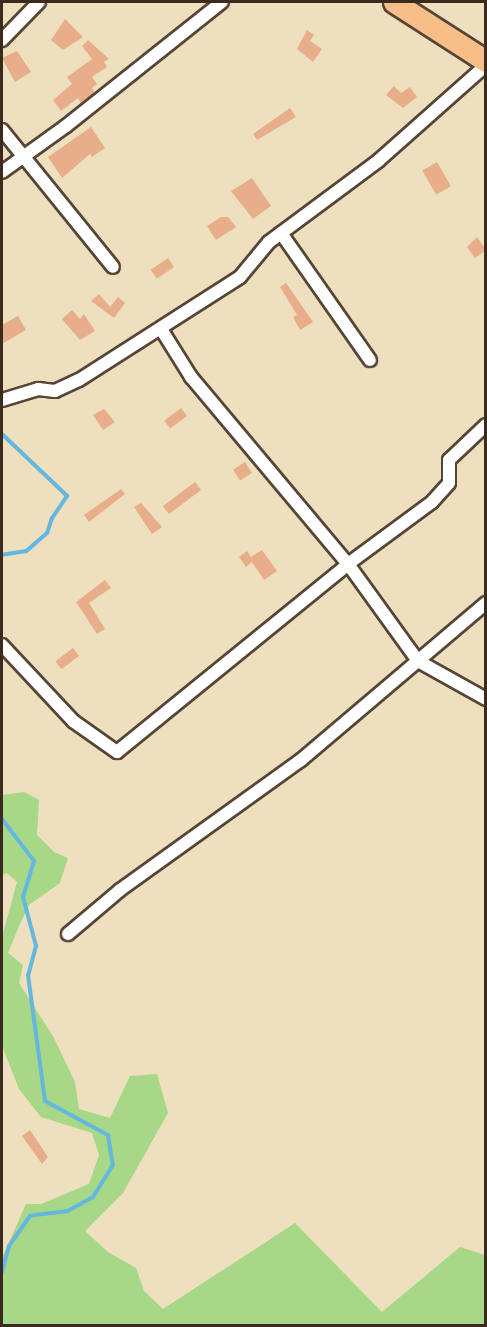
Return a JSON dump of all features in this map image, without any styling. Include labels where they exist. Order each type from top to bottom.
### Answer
[{"type":"highway","points":[[394,2],[486,63]]},
{"type":"street","points":[[2,40],[39,2]]},
{"type":"street","points":[[2,172],[22,160],[222,2]]},
{"type":"street","points":[[2,400],[38,389],[55,391],[161,329],[200,298],[240,277],[281,233],[378,161],[486,63]]},
{"type":"street","points":[[2,130],[22,160],[113,267]]},
{"type":"street","points":[[281,233],[370,360]]},
{"type":"street","points":[[161,329],[190,377],[348,564],[418,661],[486,699]]},
{"type":"street","points":[[2,645],[73,721],[117,752],[348,564],[447,488],[449,460],[486,425]]},
{"type":"street","points":[[68,934],[120,890],[301,760],[486,603]]},
{"type":"green space","points":[[24,792],[39,800],[37,835],[54,852],[68,858],[60,883],[29,905],[8,953],[23,965],[19,983],[54,1038],[75,1082],[79,1109],[110,1118],[130,1076],[157,1074],[168,1113],[123,1193],[85,1231],[108,1252],[136,1268],[144,1291],[163,1309],[295,1223],[382,1312],[460,1247],[485,1255],[485,1325],[2,1325],[2,1258],[26,1204],[41,1204],[89,1184],[99,1155],[92,1133],[41,1117],[19,1089],[2,1046],[2,937],[17,882],[7,873],[2,875],[2,795]]},
{"type":"building","points":[[65,19],[83,37],[63,50],[51,40]]},
{"type":"building","points":[[307,30],[314,35],[310,41],[322,49],[313,62],[297,49]]},
{"type":"building","points":[[88,40],[109,59],[104,62],[107,67],[92,77],[97,84],[92,88],[95,93],[81,104],[78,98],[61,111],[53,100],[72,84],[67,77],[92,59],[82,46]]},
{"type":"building","points":[[17,51],[31,72],[15,82],[2,58]]},
{"type":"building","points":[[394,86],[401,93],[410,87],[417,97],[403,108],[386,95]]},
{"type":"building","points":[[290,108],[296,117],[257,140],[253,134]]},
{"type":"building","points":[[91,127],[105,148],[92,157],[90,154],[62,178],[48,157]]},
{"type":"building","points":[[437,162],[451,186],[436,195],[422,170]]},
{"type":"building","points":[[252,178],[271,206],[253,219],[231,191]]},
{"type":"building","points":[[221,217],[228,217],[236,227],[216,240],[207,226]]},
{"type":"building","points":[[477,237],[486,250],[475,258],[467,247]]},
{"type":"building","points":[[168,258],[174,267],[157,279],[151,270]]},
{"type":"building","points":[[286,283],[313,322],[300,330],[293,317],[297,315],[280,287]]},
{"type":"building","points":[[99,294],[110,307],[118,297],[125,303],[114,318],[91,301]]},
{"type":"building","points":[[72,310],[80,319],[84,314],[95,331],[80,340],[62,319]]},
{"type":"building","points":[[18,316],[26,330],[2,344],[2,325]]},
{"type":"building","points":[[181,408],[187,416],[170,429],[164,421]]},
{"type":"building","points":[[104,409],[115,422],[103,430],[93,415]]},
{"type":"building","points":[[245,462],[252,473],[240,480],[233,469]]},
{"type":"building","points":[[195,482],[201,490],[169,514],[163,506]]},
{"type":"building","points":[[121,489],[125,494],[89,522],[84,515]]},
{"type":"building","points":[[141,503],[162,527],[152,534],[134,507]]},
{"type":"building","points":[[262,550],[277,571],[264,580],[252,562],[246,567],[239,557],[247,551],[251,557]]},
{"type":"building","points":[[105,580],[111,588],[89,603],[105,629],[97,634],[76,602]]},
{"type":"building","points":[[73,648],[79,656],[61,669],[55,661]]},
{"type":"building","points":[[30,1130],[48,1157],[42,1164],[22,1136]]},
{"type":"waterway","points":[[2,434],[67,496],[52,518],[47,533],[26,551],[2,555]]},
{"type":"waterway","points":[[2,819],[34,861],[23,897],[36,946],[28,975],[45,1101],[108,1135],[113,1165],[93,1197],[68,1211],[30,1216],[9,1246],[2,1272]]}]
